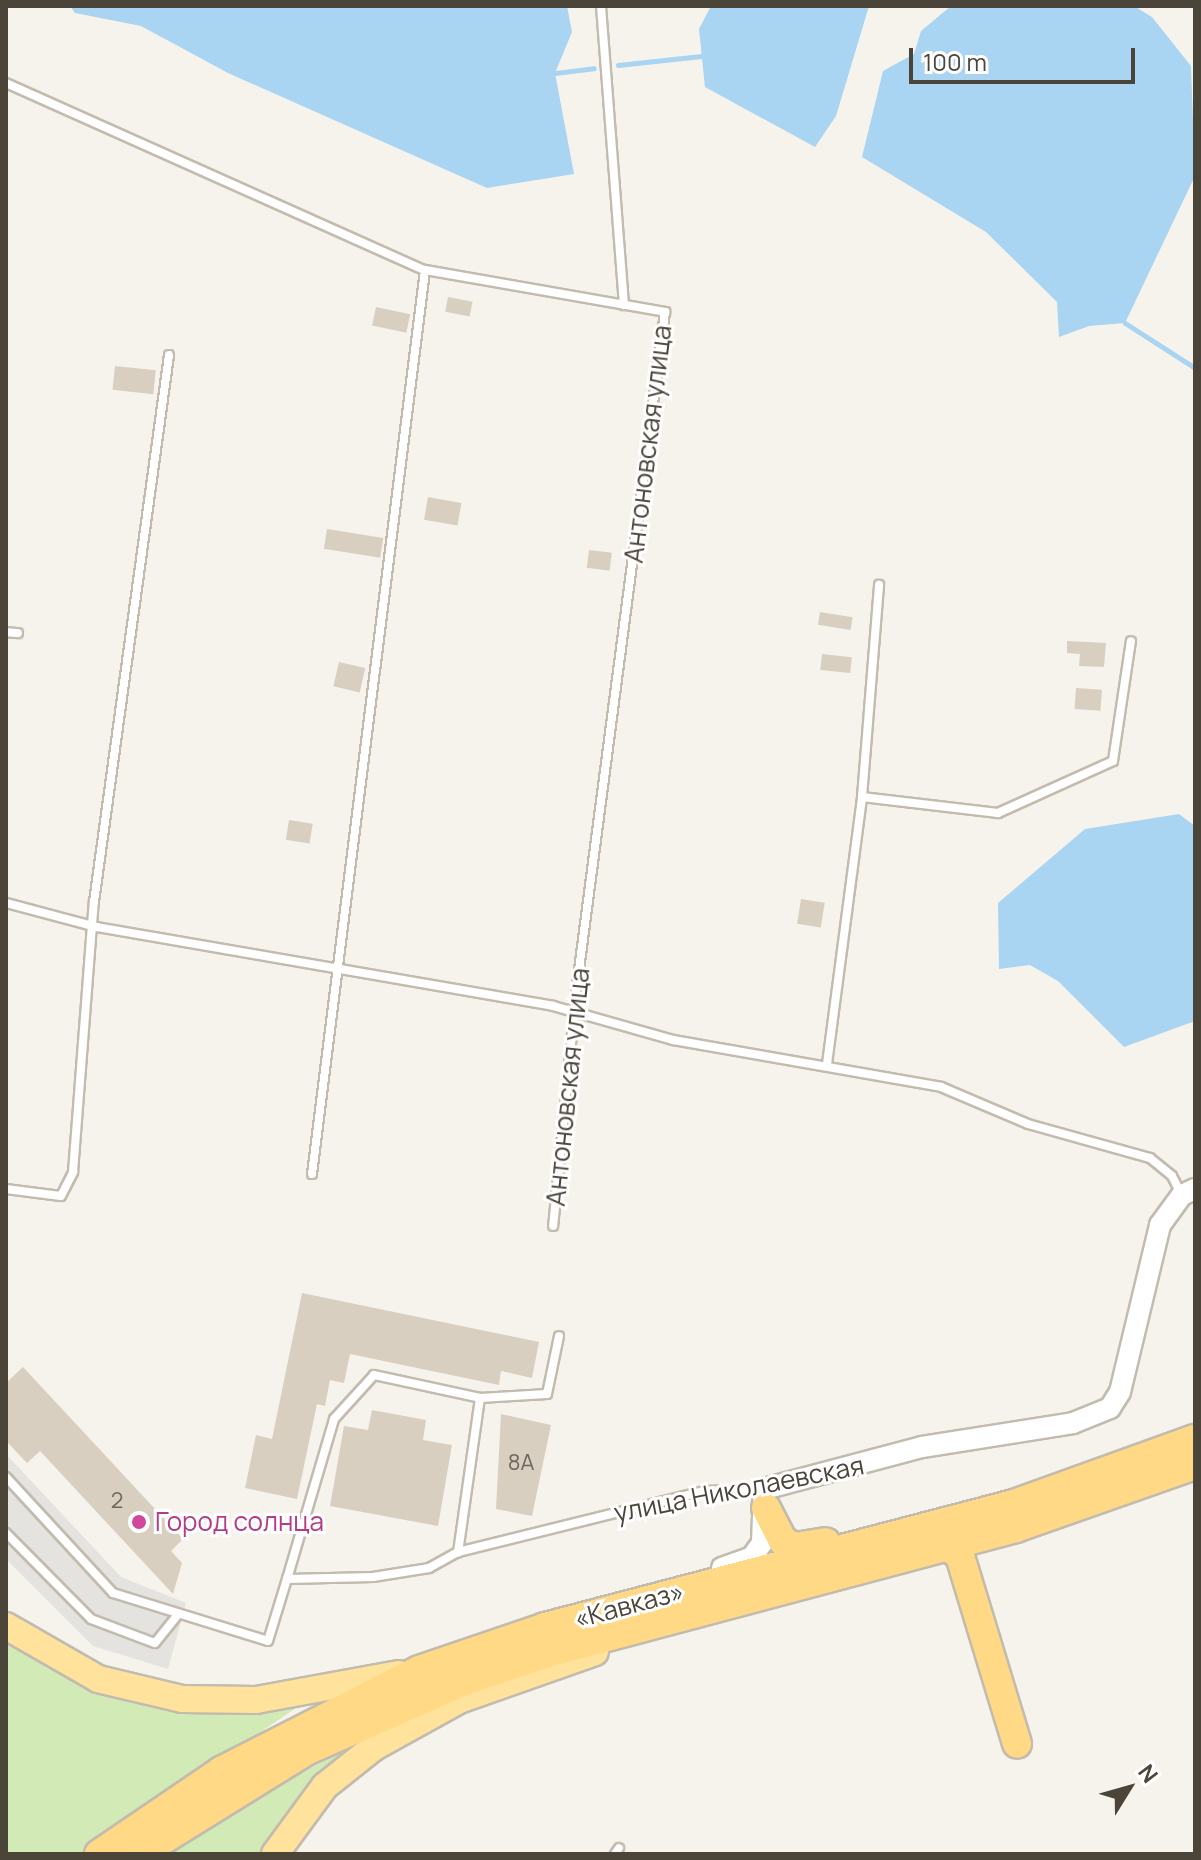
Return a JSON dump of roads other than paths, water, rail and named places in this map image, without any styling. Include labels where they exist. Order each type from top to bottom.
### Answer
[{"type":"highway","name":"«Кавказ»","points":[[99,1854],[235,1763],[419,1670],[677,1592],[921,1530],[1106,1474],[1195,1439]]},
{"type":"highway","name":"«Кавказ»","points":[[140,1854],[230,1793],[360,1723],[506,1665],[959,1548],[1195,1465]]},
{"type":"highway","points":[[765,1498],[774,1529],[795,1547],[903,1526],[921,1530]]},
{"type":"highway","points":[[959,1548],[1017,1744]]},
{"type":"main road","points":[[281,1844],[344,1768],[414,1723],[509,1681],[720,1609]]},
{"type":"main road","points":[[6,1626],[73,1667],[155,1695],[219,1701],[301,1693],[419,1670]]},
{"type":"street","name":"улица Николаевская","points":[[765,1498],[922,1447],[1073,1423],[1110,1408],[1120,1392],[1150,1251],[1188,1192]]},
{"type":"street","points":[[677,1592],[699,1573],[752,1557],[762,1543],[765,1498]]},
{"type":"lane","points":[[601,6],[624,305]]},
{"type":"lane","name":"Антоновская улица","points":[[6,83],[425,270],[665,312],[576,1013],[553,1226]]},
{"type":"lane","points":[[312,1174],[425,270]]},
{"type":"lane","points":[[6,1189],[51,1199],[69,1187],[97,927],[101,851],[169,355]]},
{"type":"lane","points":[[827,1064],[862,797],[879,585]]},
{"type":"lane","points":[[6,632],[18,633]]},
{"type":"lane","points":[[862,797],[998,813],[1113,761],[1131,641]]},
{"type":"lane","points":[[6,903],[97,927],[338,966],[576,1013],[673,1040],[827,1064],[941,1087],[1028,1124],[1150,1158],[1188,1192]]},
{"type":"lane","points":[[6,1477],[113,1593],[176,1617],[268,1641],[334,1419],[374,1375],[480,1398],[547,1394],[559,1336]]},
{"type":"lane","points":[[458,1552],[480,1398]]},
{"type":"lane","name":"улица Николаевская","points":[[287,1579],[373,1577],[429,1568],[458,1552],[705,1491],[765,1498]]},
{"type":"lane","points":[[6,1533],[91,1619],[155,1643],[176,1617]]},
{"type":"water","points":[[70,6],[567,6],[572,32],[555,73],[574,174],[487,188],[228,73],[141,26],[75,13]]},
{"type":"water","points":[[711,6],[869,6],[836,116],[815,147],[705,87],[699,29]]},
{"type":"water","points":[[951,6],[1134,6],[1152,17],[1191,66],[1195,176],[1125,323],[1089,326],[1059,337],[1057,302],[986,232],[862,157],[883,71],[914,54],[921,31]]},
{"type":"water","points":[[1179,814],[1195,826],[1195,1021],[1124,1047],[1058,981],[1030,965],[999,969],[998,903],[1085,829]]},
{"type":"waterway","points":[[618,65],[702,56]]},
{"type":"waterway","points":[[555,73],[594,68]]},
{"type":"waterway","points":[[1125,323],[1195,368]]},
{"type":"place","name":"Город солнца","points":[[139,1522]]}]
